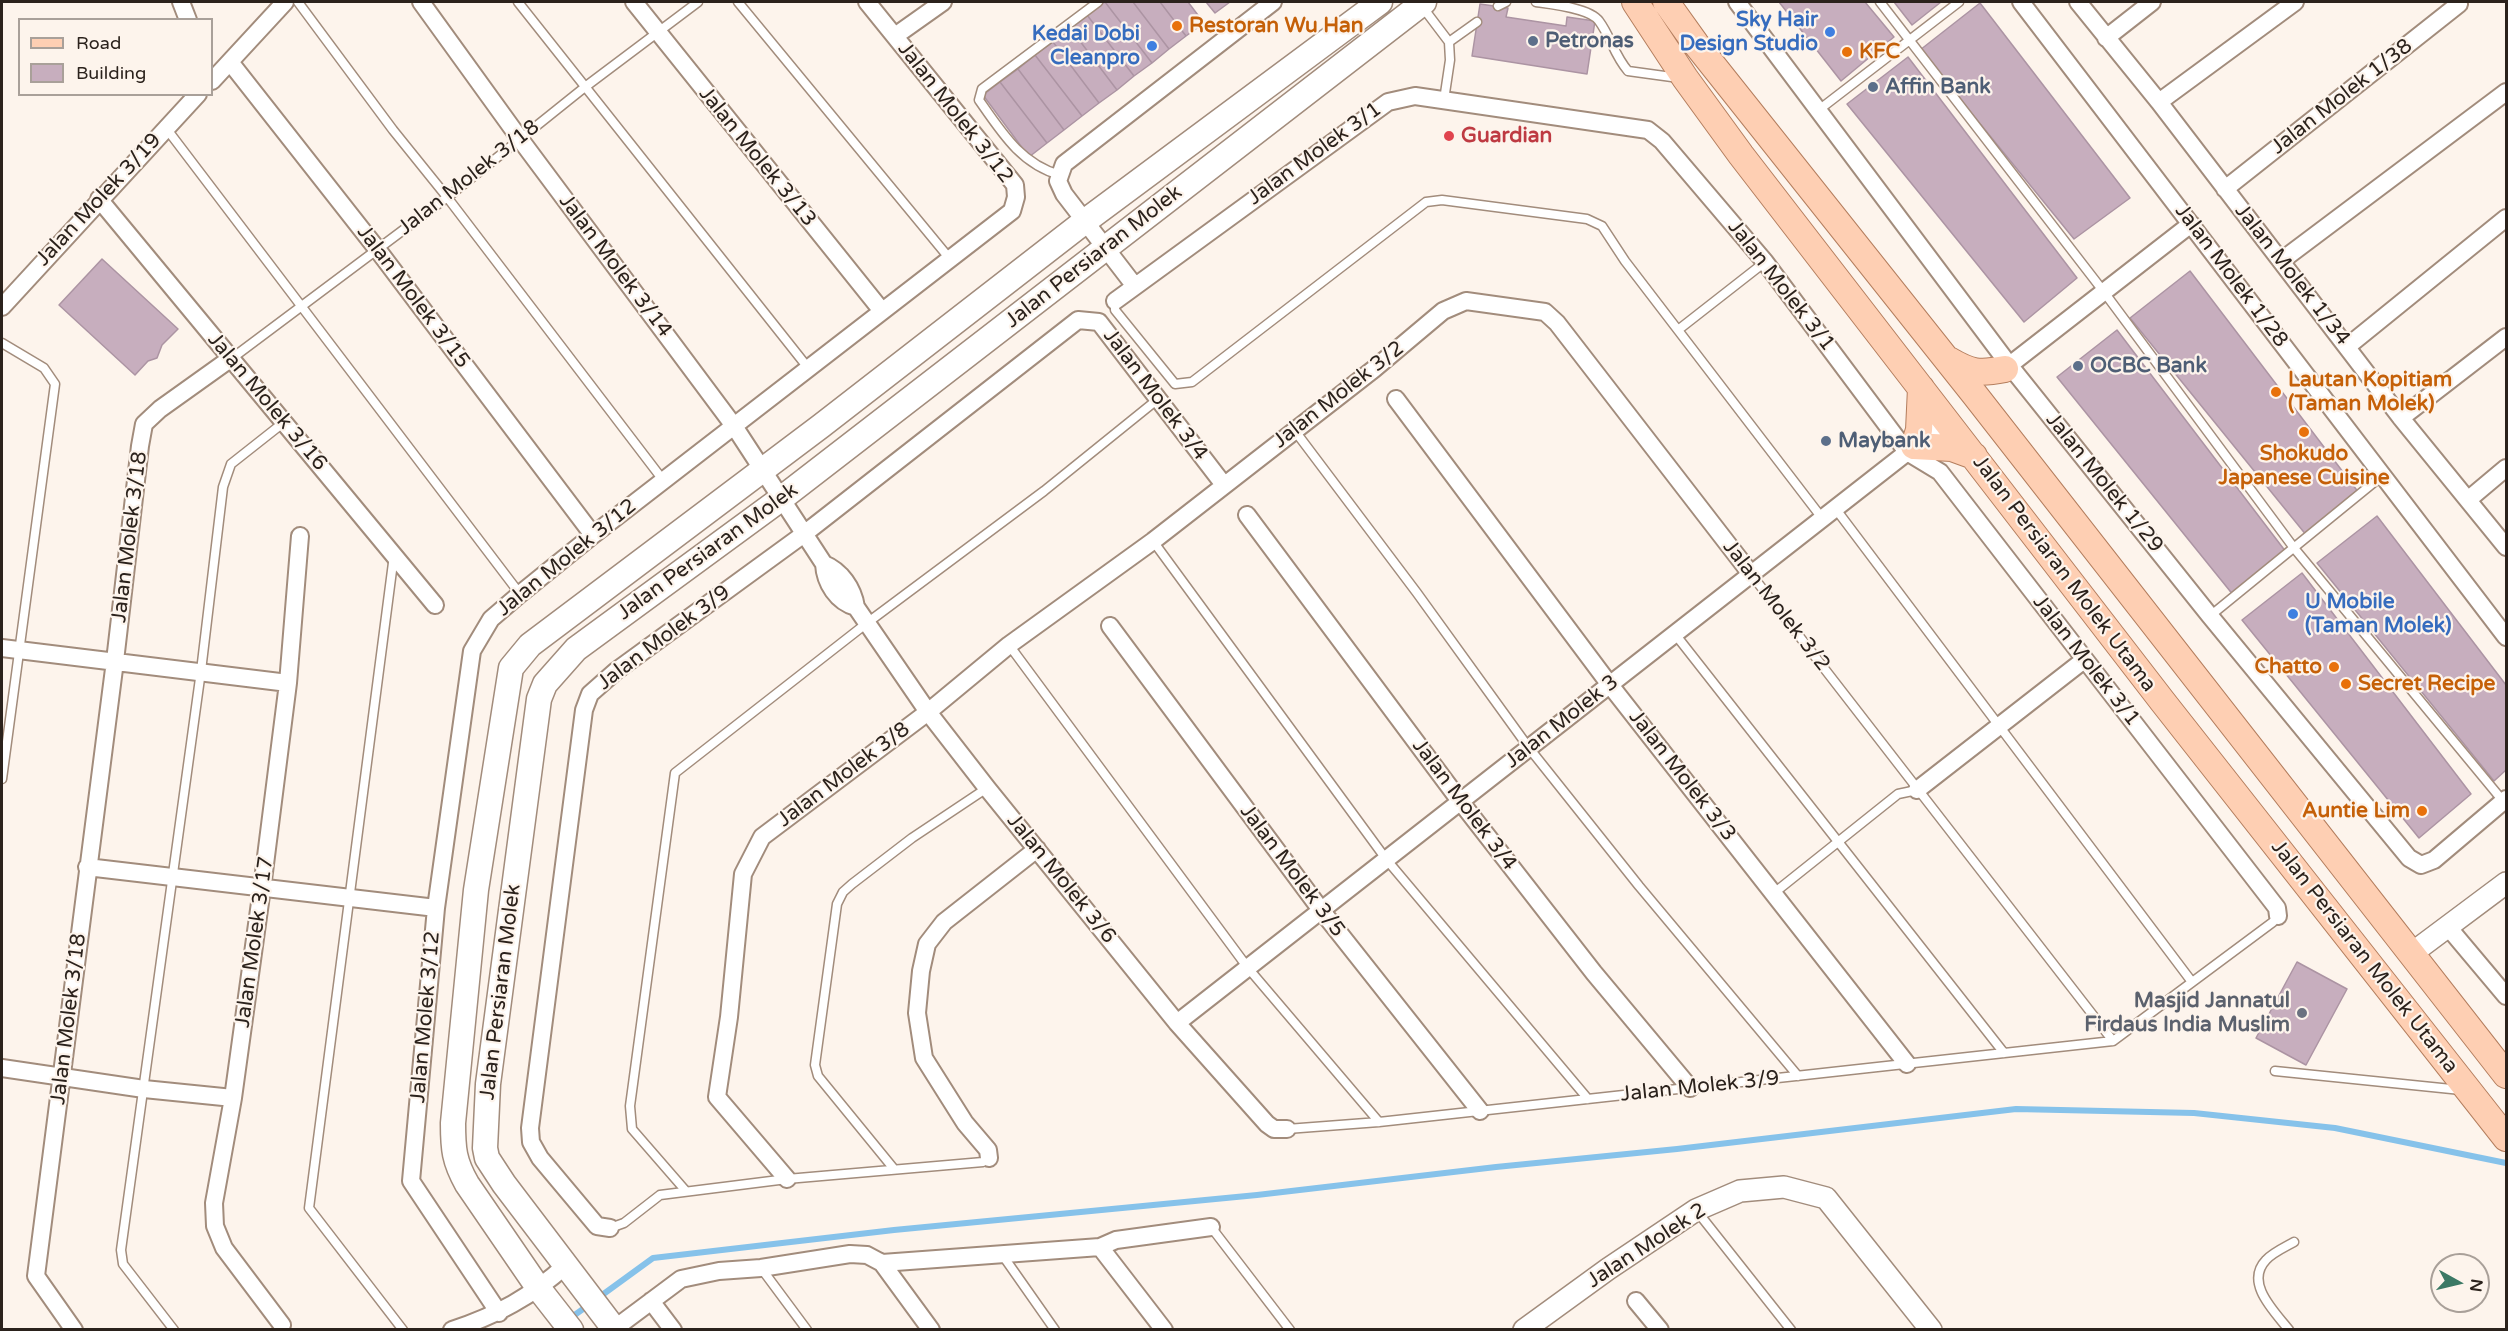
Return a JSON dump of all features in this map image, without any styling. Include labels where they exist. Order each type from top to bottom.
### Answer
[{"type":"main road","name":"Jalan Persiaran Molek","points":[[571,1329],[467,1184],[453,1153],[453,1124],[476,891],[511,668],[530,645],[821,426],[1084,222],[1380,2]]},
{"type":"main road","name":"Jalan Persiaran Molek Utama","points":[[1635,2],[1685,78],[1944,418],[2163,702],[2506,1138]]},
{"type":"main road","name":"Jalan Persiaran Molek Utama","points":[[1666,2],[1696,44],[1998,424],[2506,1075]]},
{"type":"main road","name":"Jalan Persiaran Molek","points":[[612,1326],[504,1184],[487,1158],[485,1148],[488,1084],[539,699],[545,684],[576,649],[782,498],[1419,3]]},
{"type":"main road","points":[[1944,357],[1966,370],[1983,373],[2008,367]]},
{"type":"main road","points":[[1944,357],[1947,403],[1944,418]]},
{"type":"main road","points":[[1998,424],[1993,399],[2008,367]]},
{"type":"main road","points":[[1921,388],[1919,430],[1910,449],[1952,448],[1974,456]]},
{"type":"main road","points":[[1974,456],[1965,428],[1975,395]]},
{"type":"street","points":[[181,2],[187,18]]},
{"type":"street","points":[[213,80],[285,2]]},
{"type":"street","name":"Jalan Molek 3/14","points":[[420,2],[734,426],[804,534]]},
{"type":"street","name":"Jalan Molek 3/13","points":[[634,2],[882,311]]},
{"type":"street","name":"Jalan Molek 3/12","points":[[499,1312],[411,1180],[436,908],[464,695],[472,651],[491,620],[520,594],[663,480],[1012,212],[1016,197],[1015,185],[867,2]]},
{"type":"street","points":[[895,36],[943,2]]},
{"type":"street","points":[[1134,285],[1064,194],[1058,181],[1064,164],[1273,2]]},
{"type":"street","name":"Jalan Molek 1/29","points":[[1737,2],[1820,109],[2008,367],[2409,858],[2421,865],[2434,860],[2505,800]]},
{"type":"street","name":"Jalan Molek 1/28","points":[[2020,2],[2506,637]]},
{"type":"street","name":"Jalan Molek 1/34","points":[[2078,2],[2159,102],[2349,346],[2402,418],[2506,547]]},
{"type":"street","points":[[2106,38],[2152,2]]},
{"type":"street","points":[[2159,102],[2295,2]]},
{"type":"street","name":"Jalan Molek 1/38","points":[[2225,189],[2459,4]]},
{"type":"street","name":"Jalan Molek 3/15","points":[[230,62],[377,249],[593,535]]},
{"type":"street","points":[[2281,261],[2506,92]]},
{"type":"street","name":"Jalan Molek 3/19","points":[[2,307],[196,96]]},
{"type":"street","name":"Jalan Molek 3/1","points":[[1115,300],[1388,102],[1415,96],[1648,130],[1662,141],[1765,262],[1910,449],[1940,472],[2277,908],[2278,916]]},
{"type":"street","name":"Jalan Molek 3/16","points":[[99,199],[282,423],[435,605]]},
{"type":"street","points":[[2349,346],[2506,218]]},
{"type":"street","points":[[1975,395],[1981,385],[2008,367],[2191,224]]},
{"type":"street","name":"Jalan Molek 3/2","points":[[1224,485],[1443,311],[1466,301],[1545,312],[1557,323],[1751,574]]},
{"type":"street","name":"Jalan Molek 3/4","points":[[1078,320],[1099,322],[1224,485]]},
{"type":"street","name":"Jalan Molek 3/9","points":[[610,1228],[597,1226],[540,1158],[531,1142],[530,1128],[584,710],[590,694],[615,671],[804,534],[1078,320]]},
{"type":"street","points":[[2402,418],[2506,337]]},
{"type":"street","name":"Jalan Molek 3/18","points":[[74,1329],[36,1276],[144,424],[160,409],[230,359]]},
{"type":"street","name":"Jalan Molek 3/3","points":[[1396,399],[1610,684],[1907,1064]]},
{"type":"street","name":"Jalan Molek 3","points":[[1177,1023],[1933,432],[1944,418]]},
{"type":"street","points":[[2469,499],[2506,468]]},
{"type":"street","name":"Jalan Molek 3/8","points":[[787,1179],[717,1097],[729,1017],[743,874],[762,837],[928,712],[1009,645],[1153,541],[1224,485]]},
{"type":"street","name":"Jalan Molek 3/4","points":[[1247,515],[1461,801],[1594,973],[1690,1088]]},
{"type":"street","name":"Jalan Molek 3/6","points":[[804,534],[824,564],[825,577],[843,603],[856,607],[928,712],[1177,1023],[1267,1124],[1274,1128],[1287,1129]]},
{"type":"street","name":"Jalan Molek 3/17","points":[[282,1325],[224,1248],[215,1226],[214,1203],[233,1098],[262,888],[288,683],[300,536]]},
{"type":"street","name":"Jalan Molek 3/5","points":[[1110,626],[1321,910],[1480,1111]]},
{"type":"street","points":[[10,649],[288,683]]},
{"type":"street","points":[[1917,790],[2084,660]]},
{"type":"street","points":[[989,1158],[988,1150],[965,1123],[924,1058],[917,1012],[921,971],[927,944],[944,922],[1037,849]]},
{"type":"street","points":[[87,867],[436,908]]},
{"type":"street","points":[[2411,954],[2506,883]]},
{"type":"street","points":[[2448,927],[2506,996]]},
{"type":"street","points":[[2,1068],[144,1089],[233,1098]]},
{"type":"street","name":"Jalan Molek 2","points":[[1536,1326],[1696,1210],[1740,1191],[1784,1187],[1827,1198],[1931,1329]]},
{"type":"street","points":[[882,1263],[1100,1247],[1116,1240],[1211,1227]]},
{"type":"street","points":[[1100,1247],[1164,1329]]},
{"type":"street","points":[[612,1326],[681,1279],[719,1271],[761,1268],[850,1254],[867,1255],[882,1263],[931,1329]]},
{"type":"street","points":[[452,1329],[546,1297],[571,1273]]},
{"type":"street","points":[[651,1301],[674,1329]]},
{"type":"street","points":[[1636,1301],[1660,1329]]},
{"type":"lane","points":[[298,2],[393,130],[447,197],[663,480]]},
{"type":"lane","points":[[518,2],[809,369]]},
{"type":"lane","name":"Jalan Molek 3/18","points":[[230,359],[447,197],[585,87],[698,2]]},
{"type":"lane","points":[[738,2],[950,259]]},
{"type":"lane","points":[[1060,175],[1046,171],[1028,161],[1001,131],[979,100],[979,96],[982,88],[1098,2]]},
{"type":"lane","points":[[1536,2],[1589,13],[1599,20],[1617,58],[1628,71],[1685,78]]},
{"type":"lane","points":[[1880,2],[2104,292],[2294,549],[2505,800]]},
{"type":"lane","points":[[1820,109],[1909,38],[1959,2]]},
{"type":"lane","points":[[1419,3],[1449,42],[1450,60],[1444,100]]},
{"type":"lane","points":[[1449,42],[1477,22]]},
{"type":"lane","points":[[166,128],[520,594]]},
{"type":"lane","points":[[1115,300],[1114,310],[1174,384],[1192,382],[1426,201],[1442,200],[1587,219],[1602,226],[1678,330],[2001,725],[2192,982]]},
{"type":"lane","points":[[1678,330],[1765,262]]},
{"type":"lane","points":[[2,343],[44,368],[55,384],[10,649],[2,779]]},
{"type":"lane","points":[[685,1190],[632,1130],[630,1120],[630,1106],[675,773],[867,623],[1044,491],[1158,399]]},
{"type":"lane","points":[[174,1329],[123,1264],[122,1257],[225,478],[231,464],[282,423]]},
{"type":"lane","points":[[1294,431],[1417,593],[1529,748],[1639,886],[1798,1076]]},
{"type":"lane","points":[[2210,616],[2383,475]]},
{"type":"lane","points":[[1153,541],[1386,860],[1588,1099]]},
{"type":"lane","points":[[394,555],[309,1208],[403,1329]]},
{"type":"lane","name":"Jalan Molek 3/2","points":[[1751,574],[2113,1041]]},
{"type":"lane","points":[[1675,633],[2004,1053]]},
{"type":"lane","points":[[1009,645],[1248,968],[1379,1122]]},
{"type":"lane","points":[[894,1169],[818,1076],[815,1065],[837,904],[843,892],[852,884],[912,838],[987,788]]},
{"type":"lane","points":[[1774,893],[1898,794],[1917,790]]},
{"type":"lane","points":[[2113,1041],[2278,916]]},
{"type":"lane","name":"Jalan Molek 3/9","points":[[1287,1129],[1379,1122],[2113,1041]]},
{"type":"lane","points":[[2275,1071],[2470,1092]]},
{"type":"lane","points":[[610,1228],[624,1223],[660,1194],[787,1179],[983,1162],[989,1158]]},
{"type":"lane","points":[[1696,1210],[1791,1329]]},
{"type":"lane","points":[[1211,1227],[1290,1329]]},
{"type":"lane","points":[[2289,1329],[2259,1290],[2260,1273],[2265,1260],[2294,1242]]},
{"type":"lane","points":[[1000,1253],[1055,1329]]},
{"type":"lane","points":[[761,1268],[807,1329]]},
{"type":"building","points":[[1105,2],[1133,2],[1169,49],[1152,63]]},
{"type":"building","points":[[1105,2],[1152,63],[1134,76],[1087,15]]},
{"type":"building","points":[[1133,2],[1160,2],[1186,36],[1169,49]]},
{"type":"building","points":[[1160,2],[1188,2],[1204,23],[1186,36]]},
{"type":"building","points":[[1206,2],[1230,2],[1215,13]]},
{"type":"building","points":[[1779,2],[1865,2],[1894,37],[1841,81]]},
{"type":"building","points":[[1894,2],[1941,2],[1912,25]]},
{"type":"building","points":[[1980,3],[2130,198],[2074,239],[1920,50]]},
{"type":"building","name":"Petronas","points":[[1480,4],[1508,8],[1506,17],[1566,26],[1567,17],[1595,21],[1587,74],[1472,56]]},
{"type":"building","points":[[1087,15],[1134,76],[1117,90],[1070,28]]},
{"type":"building","points":[[1070,28],[1117,90],[1099,103],[1053,42]]},
{"type":"building","points":[[1053,42],[1099,103],[1082,116],[1035,55]]},
{"type":"building","points":[[1035,55],[1082,116],[1064,130],[1018,69]]},
{"type":"building","points":[[1908,57],[2077,278],[2024,322],[1847,104]]},
{"type":"building","points":[[1018,69],[1064,130],[1047,143],[1000,82]]},
{"type":"building","points":[[1000,82],[1047,143],[1029,157],[983,95]]},
{"type":"building","points":[[102,259],[178,329],[162,345],[157,358],[148,361],[135,375],[59,305]]},
{"type":"building","points":[[2190,271],[2359,493],[2307,536],[2130,318]]},
{"type":"building","points":[[2117,330],[2286,552],[2234,596],[2057,377]]},
{"type":"building","points":[[2377,516],[2506,685],[2506,770],[2494,781],[2317,563]]},
{"type":"building","points":[[2302,573],[2471,794],[2419,838],[2242,620]]},
{"type":"building","name":"Masjid Jannatul Firdaus India Muslim","points":[[2297,962],[2347,989],[2306,1065],[2256,1038]]},
{"type":"waterway","points":[[598,1298],[653,1258],[894,1230],[1257,1195],[2016,1109],[2194,1113],[2335,1128],[2506,1163]]},
{"type":"waterway","points":[[569,1319],[590,1304]]},
{"type":"place","name":"Restoran Wu Han","points":[[1177,26]]},
{"type":"place","name":"Sky Hair Design Studio","points":[[1830,32]]},
{"type":"place","name":"Petronas","points":[[1533,41]]},
{"type":"place","name":"Kedai Dobi Cleanpro","points":[[1152,46]]},
{"type":"place","name":"KFC","points":[[1847,52]]},
{"type":"place","name":"Affin Bank","points":[[1873,87]]},
{"type":"place","name":"Guardian","points":[[1449,136]]},
{"type":"place","name":"OCBC Bank","points":[[2078,366]]},
{"type":"place","name":"Lautan Kopitiam (Taman Molek)","points":[[2276,392]]},
{"type":"place","name":"Shokudo Japanese Cuisine","points":[[2304,432]]},
{"type":"place","name":"Maybank","points":[[1826,441]]},
{"type":"place","name":"U Mobile (Taman Molek)","points":[[2293,614]]},
{"type":"place","name":"Chatto","points":[[2334,667]]},
{"type":"place","name":"Secret Recipe","points":[[2346,684]]},
{"type":"place","name":"Auntie Lim","points":[[2422,811]]},
{"type":"place","name":"Masjid Jannatul Firdaus India Muslim","points":[[2302,1013]]}]
